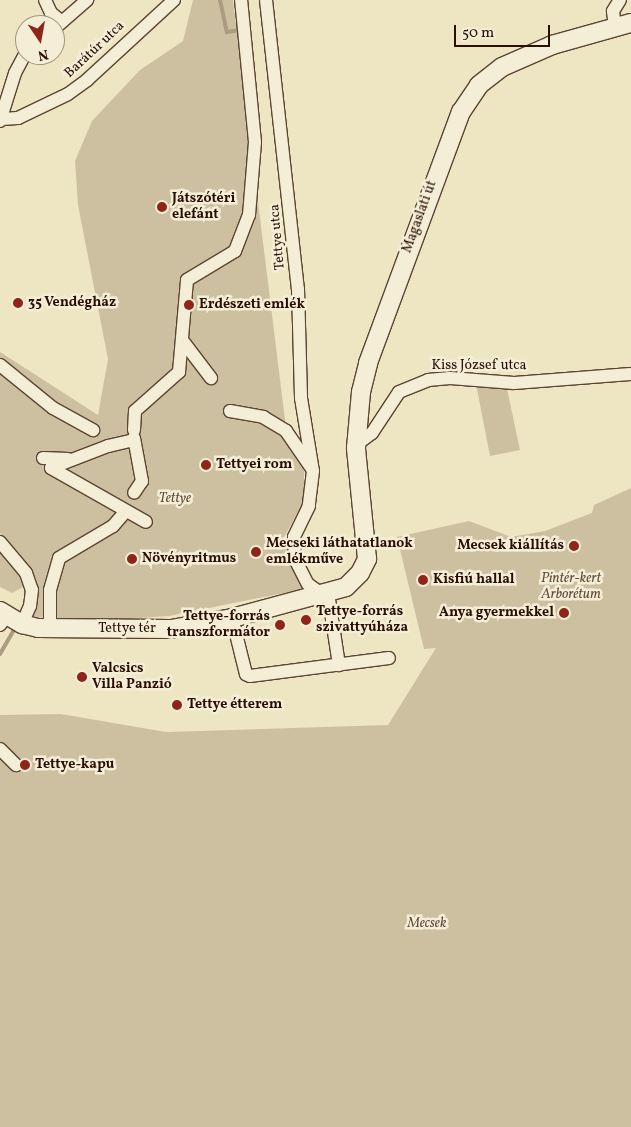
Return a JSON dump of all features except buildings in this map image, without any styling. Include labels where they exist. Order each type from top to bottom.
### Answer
[{"type":"street","points":[[45,0],[52,15]]},
{"type":"street","points":[[65,20],[87,0]]},
{"type":"street","name":"Barátúr utca","points":[[0,120],[18,118],[74,90],[174,0]]},
{"type":"street","points":[[134,493],[142,481],[134,436],[135,411],[179,372],[187,280],[235,250],[249,214],[255,142],[240,0]]},
{"type":"street","name":"Tettye utca","points":[[266,0],[297,280],[300,398],[313,471]]},
{"type":"street","points":[[620,0],[613,11],[623,25]]},
{"type":"street","name":"Magaslati út","points":[[365,517],[356,445],[361,392],[368,363],[424,205],[469,99],[490,76],[526,55],[623,25]]},
{"type":"street","points":[[0,120],[19,65]]},
{"type":"street","points":[[182,340],[211,378]]},
{"type":"street","points":[[0,365],[53,408],[93,430]]},
{"type":"street","name":"Kiss József utca","points":[[356,445],[372,433],[399,392],[428,380],[450,378],[514,383],[631,374]]},
{"type":"street","points":[[230,411],[264,417],[286,430],[313,471],[309,506],[294,537],[295,559],[308,584],[325,594],[339,665]]},
{"type":"street","points":[[134,436],[51,468],[125,512],[146,522]]},
{"type":"street","points":[[42,458],[73,459]]},
{"type":"street","points":[[50,629],[50,590],[59,558],[113,526],[125,512]]},
{"type":"street","name":"Tettye tér","points":[[11,618],[50,629],[171,629],[232,618],[325,594],[346,587],[360,573],[367,559],[365,517]]},
{"type":"street","points":[[0,542],[26,573],[32,590],[11,618]]},
{"type":"street","points":[[232,618],[246,674],[250,676],[389,658]]},
{"type":"street","points":[[0,749],[16,765]]},
{"type":"green space","name":"Tettye","points":[[193,0],[233,0],[286,428],[290,449],[304,470],[304,501],[283,539],[304,589],[169,616],[82,622],[30,616],[35,579],[0,533],[0,352],[98,415],[108,359],[78,205],[75,161],[92,121],[140,70],[183,41]]},
{"type":"green space","points":[[476,384],[507,389],[520,450],[490,456]]},
{"type":"green space","name":"Mecsek","points":[[631,488],[631,1127],[0,1127],[0,715],[61,714],[166,732],[388,725],[436,648],[424,649],[397,537],[469,521],[511,537],[545,531],[592,513],[594,505]]},
{"type":"green space","points":[[0,549],[27,585],[12,593],[0,587]]},
{"type":"waterway","points":[[220,0],[227,32],[239,30]]},
{"type":"waterway","points":[[0,654],[17,625]]},
{"type":"place","name":"Játszótéri elefánt","points":[[162,207]]},
{"type":"place","name":"35 Vendégház","points":[[18,303]]},
{"type":"place","name":"Erdészeti emlék","points":[[189,305]]},
{"type":"place","name":"Tettyei rom","points":[[206,465]]},
{"type":"place","name":"Mecsek kiállítás","points":[[574,546]]},
{"type":"place","name":"Mecseki láthatatlanok emlékműve","points":[[256,552]]},
{"type":"place","name":"Növényritmus","points":[[132,559]]},
{"type":"place","name":"Kisfiú hallal","points":[[423,580]]},
{"type":"place","name":"Anya gyermekkel","points":[[564,613]]},
{"type":"place","name":"Tettye-forrás szivattyúháza","points":[[306,620]]},
{"type":"place","name":"Tettye-forrás transzformátor","points":[[280,625]]},
{"type":"place","name":"Valcsics Villa Panzió","points":[[82,677]]},
{"type":"place","name":"Tettye étterem","points":[[177,705]]},
{"type":"place","name":"Tettye-kapu","points":[[25,765]]},
{"type":"park label","name":"Pintér-kert Arborétum","points":[[571,588]]}]
